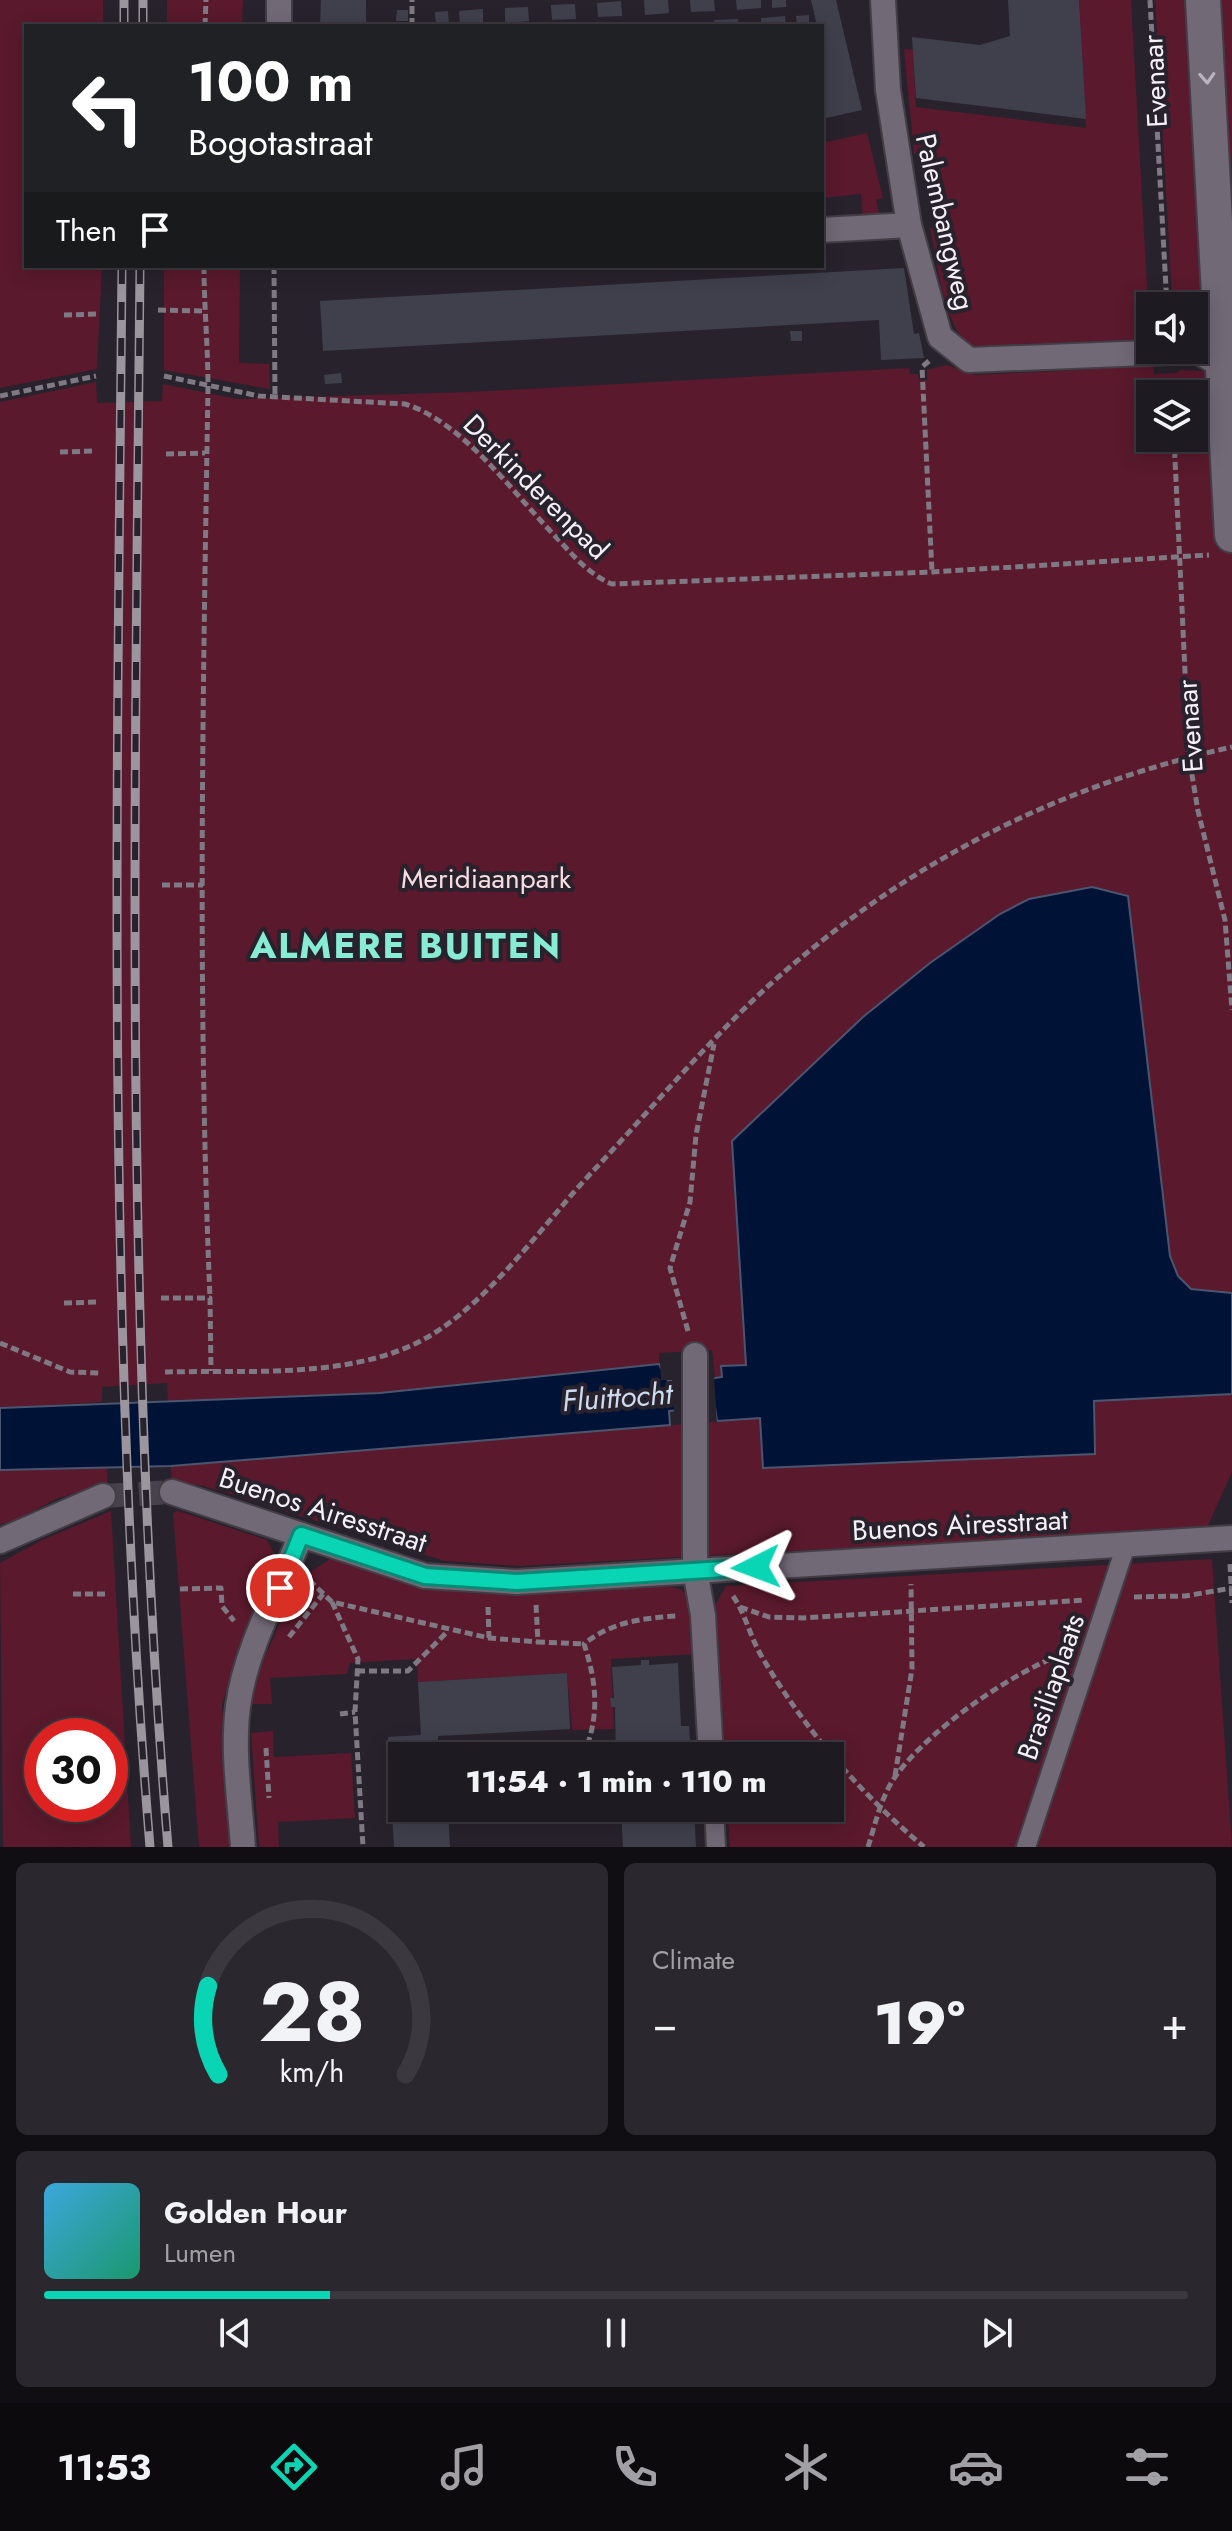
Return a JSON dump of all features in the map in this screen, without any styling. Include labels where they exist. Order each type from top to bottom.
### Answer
[{"type":"main road","name":"Evenaar","points":[[1203,0],[1226,544]]},
{"type":"street","points":[[279,0],[279,24]]},
{"type":"street","name":"Palembangweg","points":[[883,0],[888,90],[909,225],[940,337],[969,360],[1220,349]]},
{"type":"street","points":[[824,230],[909,225]]},
{"type":"street","points":[[695,1355],[695,1570],[703,1615],[710,1742]]},
{"type":"street","name":"Buenos Airesstraat","points":[[172,1492],[425,1576],[535,1581],[1231,1539]]},
{"type":"street","points":[[0,1541],[103,1496]]},
{"type":"street","points":[[243,1847],[236,1721],[242,1685],[301,1535]]},
{"type":"street","name":"Brasiliaplaats","points":[[1026,1847],[1111,1598],[1126,1545]]},
{"type":"street","points":[[715,1822],[716,1847]]},
{"type":"path","points":[[205,24],[206,0]]},
{"type":"path","points":[[412,0],[412,24]]},
{"type":"path","name":"Evenaar","points":[[1150,0],[1166,292]]},
{"type":"path","points":[[204,268],[208,385],[205,453],[204,1147],[211,1371]]},
{"type":"path","points":[[274,268],[275,398]]},
{"type":"path","points":[[158,310],[204,311]]},
{"type":"path","points":[[64,315],[98,314]]},
{"type":"path","points":[[932,572],[922,367],[949,346]]},
{"type":"path","points":[[0,396],[96,376]]},
{"type":"path","name":"Derkinderenpad","points":[[164,376],[275,398],[405,404],[437,417],[584,567],[612,584],[932,572],[1180,558],[1226,544]]},
{"type":"path","points":[[60,452],[95,451]]},
{"type":"path","name":"Evenaar","points":[[1175,452],[1189,757],[1198,811],[1225,920],[1232,1010]]},
{"type":"path","points":[[166,454],[205,453]]},
{"type":"path","points":[[165,1372],[367,1361],[409,1347],[441,1329],[483,1292],[714,1042],[790,967],[904,880],[984,833],[1079,792],[1189,757],[1232,747]]},
{"type":"path","points":[[162,885],[203,885]]},
{"type":"path","points":[[695,1355],[670,1268],[690,1202],[696,1135],[714,1042]]},
{"type":"path","points":[[161,1298],[210,1298]]},
{"type":"path","points":[[64,1303],[99,1302]]},
{"type":"path","points":[[0,1343],[70,1372],[100,1373]]},
{"type":"path","points":[[868,1847],[895,1777],[912,1669],[909,1558]]},
{"type":"path","points":[[291,1561],[332,1602],[358,1659],[355,1712],[363,1847]]},
{"type":"path","points":[[695,1570],[726,1586],[740,1607],[759,1653],[786,1696],[840,1766],[880,1810],[924,1847]]},
{"type":"path","points":[[535,1581],[538,1642]]},
{"type":"path","points":[[180,1589],[221,1588],[222,1606],[230,1618],[258,1641]]},
{"type":"path","points":[[740,1607],[769,1617],[803,1618],[1185,1596],[1232,1588]]},
{"type":"path","points":[[73,1594],[107,1594]]},
{"type":"path","points":[[282,1648],[323,1594]]},
{"type":"path","points":[[332,1602],[448,1630],[538,1642],[584,1644],[597,1634],[629,1621],[703,1615]]},
{"type":"path","points":[[357,1671],[408,1671],[448,1630]]},
{"type":"path","points":[[895,1777],[965,1712],[1057,1656],[1096,1642]]},
{"type":"path","points":[[584,1644],[596,1696],[594,1730],[589,1742]]},
{"type":"path","points":[[340,1714],[355,1712]]},
{"type":"path","points":[[265,1736],[269,1799]]},
{"type":"green space","points":[[0,0],[103,0],[103,24],[24,24],[24,268],[102,268],[97,369],[0,388]]},
{"type":"green space","points":[[167,0],[243,0],[242,24],[167,24]]},
{"type":"green space","points":[[1079,0],[1131,0],[1147,292],[1136,292],[1136,340],[972,346],[954,325],[943,293],[930,228],[952,222],[935,150],[914,154],[904,49],[913,50],[916,107],[1086,128]]},
{"type":"green space","points":[[1155,0],[1194,0],[1212,296],[1208,296],[1208,292],[1172,292]]},
{"type":"green space","points":[[1210,0],[1232,0],[1232,295]]},
{"type":"green space","points":[[867,133],[883,198],[876,200],[880,217],[863,218],[861,194],[824,198],[824,143]]},
{"type":"green space","points":[[164,268],[240,268],[239,363],[269,364],[270,389],[164,370]]},
{"type":"green space","name":"Meridiaanpark","points":[[947,365],[975,375],[1153,366],[1154,374],[1180,370],[1232,372],[1232,1318],[746,1348],[747,1365],[715,1378],[712,1350],[659,1353],[659,1364],[380,1393],[168,1403],[167,1383],[102,1387],[102,1402],[0,1408],[0,402],[96,382],[97,403],[162,401],[163,384],[237,399],[471,392],[909,368],[910,374],[918,374],[919,380],[927,380],[927,370]]},
{"type":"green space","points":[[1232,1394],[1232,1472],[1207,1528],[519,1566],[445,1561],[204,1486],[172,1482],[171,1466],[760,1418],[763,1468],[1095,1454],[1093,1401]]},
{"type":"green space","points":[[107,1468],[107,1483],[56,1499],[14,1521],[0,1524],[0,1470]]},
{"type":"green space","points":[[111,1511],[123,1718],[24,1718],[24,1822],[128,1822],[128,1797],[131,1847],[3,1847],[0,1563],[42,1540]]},
{"type":"green space","points":[[178,1511],[267,1540],[274,1553],[222,1704],[230,1847],[199,1847],[173,1513]]},
{"type":"green space","points":[[332,1558],[439,1590],[479,1594],[665,1586],[680,1589],[690,1597],[695,1654],[611,1659],[614,1729],[572,1730],[567,1673],[418,1682],[417,1659],[350,1663],[347,1674],[270,1678],[272,1704],[251,1704],[261,1666],[299,1579]]},
{"type":"green space","points":[[1212,1559],[1232,1847],[730,1847],[728,1822],[844,1822],[844,1742],[724,1742],[716,1604],[726,1586]]},
{"type":"green space","points":[[273,1731],[274,1757],[351,1753],[355,1818],[278,1822],[279,1847],[259,1847],[251,1733]]},
{"type":"water","name":"Fluittocht","points":[[1092,887],[1128,896],[1170,1256],[1178,1276],[1191,1289],[1232,1293],[1232,1394],[1094,1401],[1095,1454],[763,1468],[760,1418],[717,1421],[715,1407],[669,1411],[670,1425],[171,1466],[0,1470],[0,1408],[380,1393],[659,1364],[668,1381],[722,1377],[721,1366],[746,1365],[732,1141],[863,1017],[930,963],[1000,914],[1029,899]]},
{"type":"pier","points":[[660,1360],[670,1377],[714,1374],[717,1425],[712,1411],[674,1414],[672,1380],[661,1380]]},
{"type":"building","points":[[321,0],[366,0],[366,24],[320,24]]},
{"type":"building","points":[[644,0],[668,0],[669,13],[645,15]]},
{"type":"building","points":[[690,0],[714,0],[715,11],[691,12]]},
{"type":"building","points":[[736,0],[761,0],[761,8],[737,10]]},
{"type":"building","points":[[772,0],[786,0],[786,7],[772,8]]},
{"type":"building","points":[[811,0],[836,0],[862,110],[824,119],[824,24],[817,24]]},
{"type":"building","points":[[1008,0],[1079,0],[1086,119],[916,98],[912,37],[980,45],[1010,36]]},
{"type":"building","points":[[621,1],[622,16],[598,17],[597,3]]},
{"type":"building","points":[[575,4],[576,19],[552,20],[551,5]]},
{"type":"building","points":[[528,7],[529,21],[505,23],[505,8]]},
{"type":"building","points":[[483,9],[483,24],[460,24],[459,11]]},
{"type":"building","points":[[397,10],[408,10],[408,21],[396,21]]},
{"type":"building","points":[[448,11],[449,24],[436,24],[435,12]]},
{"type":"building","points":[[809,15],[809,24],[797,24],[796,16]]},
{"type":"building","points":[[785,16],[786,24],[761,24],[761,18]]},
{"type":"building","points":[[738,19],[739,24],[715,24],[714,20]]},
{"type":"building","points":[[904,268],[914,334],[919,333],[924,358],[881,360],[879,320],[323,351],[320,301]]},
{"type":"building","points":[[790,331],[802,331],[802,341],[791,341]]},
{"type":"building","points":[[341,373],[342,383],[325,384],[324,375]]},
{"type":"building","points":[[641,1660],[649,1660],[649,1665],[678,1663],[681,1726],[689,1726],[690,1742],[616,1742],[615,1707],[611,1707],[610,1698],[614,1698],[612,1667],[641,1665]]},
{"type":"building","points":[[567,1673],[570,1729],[438,1736],[438,1742],[388,1742],[388,1737],[421,1735],[418,1682]]},
{"type":"building","points":[[393,1822],[449,1822],[450,1847],[394,1847]]},
{"type":"building","points":[[622,1822],[695,1822],[696,1847],[623,1847]]},
{"type":"tunnel","points":[[103,1496],[172,1492]]},
{"type":"railway","points":[[124,0],[124,24]]},
{"type":"railway","points":[[143,0],[143,24]]},
{"type":"railway","points":[[122,268],[117,859],[120,1255],[136,1650],[150,1847]]},
{"type":"railway","points":[[140,268],[135,859],[138,1255],[144,1453],[168,1847]]},
{"type":"district","name":"ALMERE BUITEN","points":[[406,945]]},
{"type":"route","points":[[280,1588],[301,1535],[425,1576],[517,1582],[756,1567]]}]
